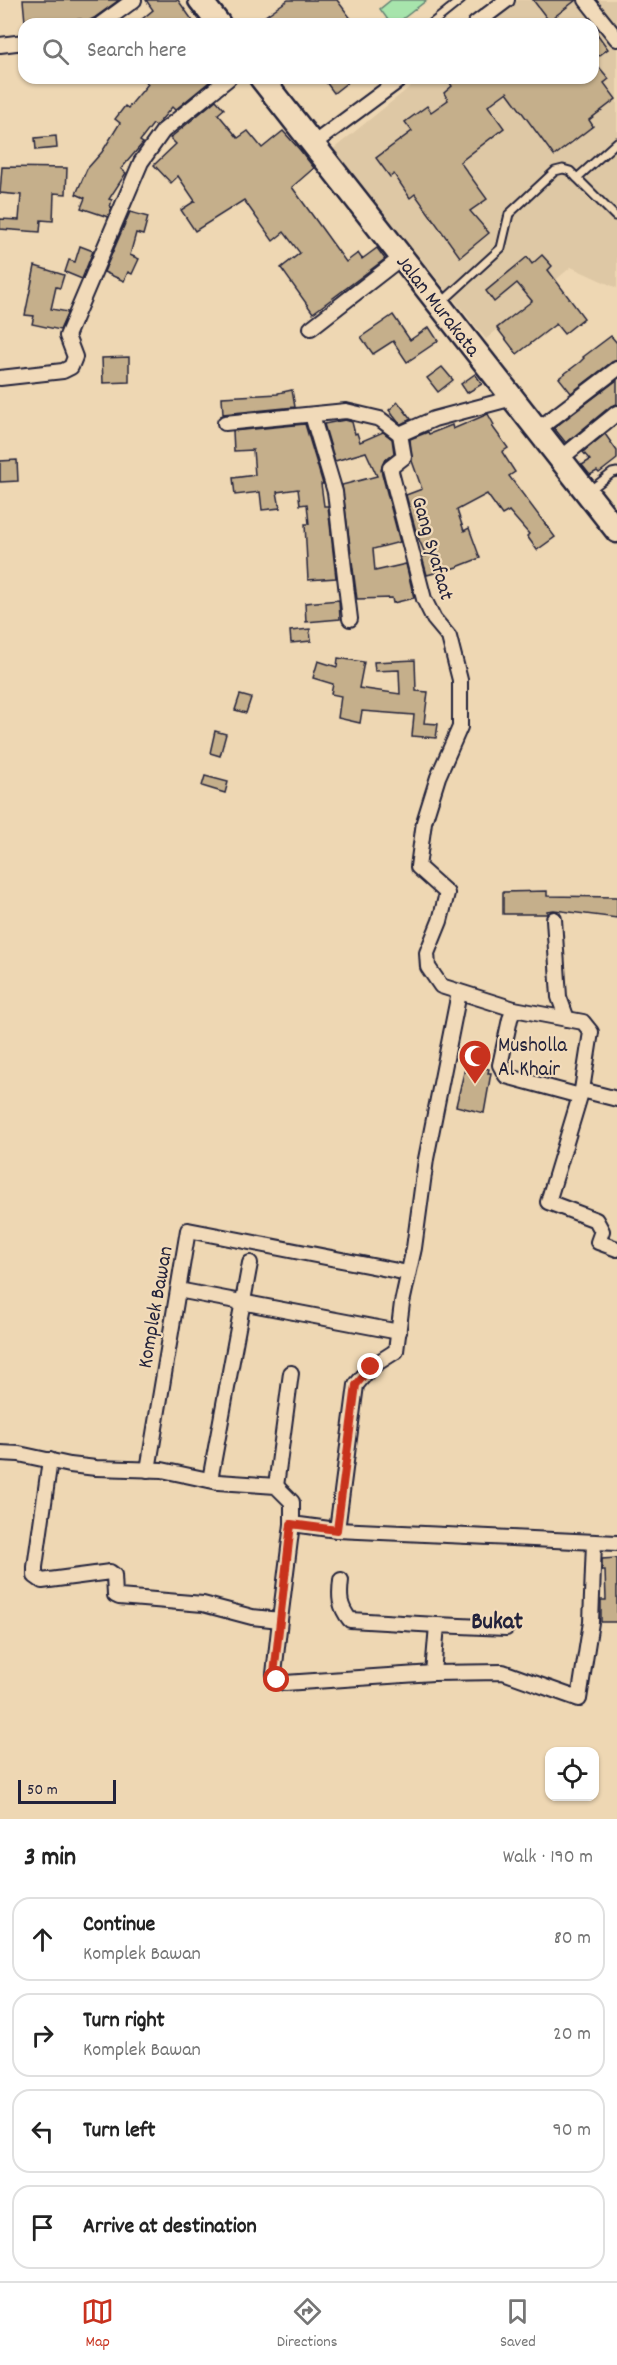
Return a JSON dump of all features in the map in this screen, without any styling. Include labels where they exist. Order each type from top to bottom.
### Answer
[{"type":"main road","points":[[200,0],[214,18]]},
{"type":"main road","name":"Jalan Murakata","points":[[266,84],[617,531]]},
{"type":"street","points":[[109,18],[134,0]]},
{"type":"street","points":[[483,18],[507,0]]},
{"type":"street","points":[[586,0],[617,39]]},
{"type":"street","points":[[0,45],[18,43]]},
{"type":"street","points":[[0,378],[63,371],[71,367],[75,357],[67,336],[141,162],[163,131],[222,84]]},
{"type":"street","points":[[313,144],[394,84]]},
{"type":"street","points":[[311,328],[402,257]]},
{"type":"street","points":[[537,430],[617,369]]},
{"type":"street","points":[[225,423],[345,411],[380,419],[400,434],[434,419],[513,398]]},
{"type":"street","points":[[560,459],[617,413]]},
{"type":"street","points":[[312,415],[335,492],[350,619]]},
{"type":"street","name":"Gang Syafaat","points":[[400,434],[404,457],[390,468],[424,599],[434,620],[449,637],[460,680],[460,727],[438,777],[424,822],[418,867],[447,893],[441,921],[427,953],[428,967],[441,986],[459,993]]},
{"type":"street","points":[[554,919],[559,997],[567,1019]]},
{"type":"street","points":[[337,1530],[356,1385],[371,1367],[396,1351],[426,1159],[459,993],[514,1009],[583,1022],[591,1032],[581,1093],[548,1202],[596,1220],[602,1231],[598,1242],[617,1249]]},
{"type":"street","points":[[514,1009],[500,1065],[506,1076],[617,1099]]},
{"type":"street","name":"Komplek Bawan","points":[[148,1470],[188,1230],[408,1273]]},
{"type":"street","points":[[210,1480],[250,1263]]},
{"type":"street","points":[[178,1290],[399,1332]]},
{"type":"street","points":[[276,1486],[291,1373]]},
{"type":"street","points":[[0,1454],[19,1454],[96,1468],[162,1470],[218,1482],[276,1486],[292,1502],[274,1674],[277,1680],[285,1683],[433,1672],[503,1672],[579,1699],[591,1622],[594,1542]]},
{"type":"street","points":[[50,1460],[35,1576],[42,1581],[110,1572],[114,1575],[115,1595],[119,1597],[203,1604],[252,1617],[280,1620]]},
{"type":"street","points":[[291,1524],[337,1530],[617,1543]]},
{"type":"street","points":[[341,1580],[339,1600],[342,1611],[350,1620],[506,1628]]},
{"type":"street","points":[[433,1672],[437,1625]]},
{"type":"lane","points":[[438,18],[461,0]]},
{"type":"lane","points":[[577,178],[617,142]]},
{"type":"lane","points":[[439,305],[501,248],[509,214],[555,171],[563,169],[570,171],[615,216]]},
{"type":"lane","points":[[587,492],[612,473],[617,472]]},
{"type":"shaded area","points":[[518,0],[617,0],[617,288],[571,267],[486,339],[332,150],[414,84],[599,84],[599,18],[496,18]]},
{"type":"green space","points":[[391,0],[427,0],[404,18],[387,18],[380,9]]},
{"type":"building","points":[[23,0],[119,0],[94,18],[25,18]]},
{"type":"building","points":[[146,0],[178,0],[191,18],[143,18],[153,10]]},
{"type":"building","points":[[288,0],[337,0],[350,18],[262,18]]},
{"type":"building","points":[[533,0],[576,0],[553,18],[547,18]]},
{"type":"building","points":[[599,36],[608,49],[599,56]]},
{"type":"building","points":[[599,67],[609,79],[604,83],[616,99],[589,120],[593,126],[554,156],[507,92],[488,106],[504,128],[460,162],[487,199],[470,211],[489,233],[460,257],[415,194],[410,198],[394,174],[390,177],[376,158],[412,131],[405,122],[427,106],[431,112],[448,100],[444,93],[452,86],[451,84],[599,84]]},
{"type":"building","points":[[148,84],[207,84],[175,110],[172,107],[156,126],[153,124],[140,141],[143,143],[121,169],[126,173],[109,199],[112,200],[110,207],[112,207],[108,217],[81,208],[85,198],[76,194],[87,169],[102,152],[120,123],[115,119],[125,106],[128,108]]},
{"type":"building","points":[[327,84],[345,84],[334,93]]},
{"type":"building","points":[[216,100],[224,109],[218,114],[238,138],[248,131],[262,148],[283,131],[300,150],[314,168],[292,187],[346,262],[358,253],[362,259],[377,248],[385,259],[313,313],[281,268],[300,253],[284,232],[273,241],[244,200],[195,231],[181,210],[195,201],[178,176],[171,183],[154,165],[176,144],[170,138]]},
{"type":"building","points":[[56,136],[57,148],[36,150],[35,138]]},
{"type":"building","points":[[2,167],[67,168],[66,194],[54,193],[53,221],[41,220],[40,232],[0,229],[0,219],[19,220],[21,195],[0,193]]},
{"type":"building","points":[[130,212],[148,217],[143,235],[136,233],[130,255],[139,259],[132,274],[128,272],[124,281],[104,272]]},
{"type":"building","points":[[80,246],[93,251],[82,279],[65,272],[69,260],[75,262]]},
{"type":"building","points":[[542,255],[552,266],[548,270],[584,318],[564,334],[556,324],[517,354],[497,328],[532,301],[517,283],[494,302],[486,291],[527,257],[532,264]]},
{"type":"building","points":[[35,266],[64,275],[60,288],[56,287],[51,309],[68,312],[60,330],[32,324],[34,316],[25,315]]},
{"type":"building","points":[[393,315],[410,340],[429,327],[438,341],[407,362],[393,341],[373,354],[361,337]]},
{"type":"building","points":[[611,336],[617,343],[617,360],[571,393],[559,378]]},
{"type":"building","points":[[129,357],[129,382],[103,383],[102,358]]},
{"type":"building","points":[[442,367],[453,380],[438,392],[427,378]]},
{"type":"building","points":[[475,374],[482,384],[467,393],[461,384]]},
{"type":"building","points":[[617,380],[617,404],[611,406],[566,443],[554,428]]},
{"type":"building","points":[[292,390],[295,407],[223,414],[222,397],[278,394]]},
{"type":"building","points":[[398,402],[411,419],[401,424],[389,410]]},
{"type":"building","points":[[488,414],[494,425],[492,426],[508,448],[502,452],[515,472],[509,476],[555,537],[537,550],[527,536],[529,534],[509,511],[502,515],[487,494],[457,510],[464,531],[469,528],[480,558],[427,575],[422,557],[426,556],[417,535],[406,495],[422,489],[412,461],[410,439],[452,425],[453,429]]},
{"type":"building","points":[[345,420],[352,422],[360,442],[383,432],[392,439],[394,453],[384,461],[381,470],[400,542],[373,549],[375,571],[406,564],[414,598],[393,603],[392,598],[357,599],[342,485],[377,476],[366,452],[335,461],[324,424]]},
{"type":"building","points":[[305,424],[323,484],[321,484],[324,506],[328,506],[336,578],[308,580],[305,524],[309,524],[307,504],[300,505],[298,489],[277,492],[280,508],[262,510],[260,492],[235,495],[233,478],[255,475],[253,450],[234,451],[233,431]]},
{"type":"building","points":[[605,434],[617,451],[617,459],[599,473],[597,471],[590,475],[582,465],[590,460],[583,452]]},
{"type":"building","points":[[17,460],[18,481],[0,482],[0,461]]},
{"type":"building","points":[[339,600],[340,619],[306,622],[305,603]]},
{"type":"building","points":[[310,629],[311,641],[291,643],[290,631]]},
{"type":"building","points":[[338,658],[364,662],[359,688],[400,694],[399,670],[375,671],[374,662],[415,660],[416,691],[428,692],[424,723],[438,724],[436,738],[412,736],[414,715],[362,711],[360,723],[338,718],[341,696],[331,694],[333,684],[313,678],[318,661],[337,667]]},
{"type":"building","points":[[240,695],[251,698],[246,713],[235,710]]},
{"type":"building","points":[[215,731],[226,734],[220,756],[210,753]]},
{"type":"building","points":[[205,776],[228,782],[225,793],[202,786]]},
{"type":"building","points":[[547,891],[547,896],[617,897],[617,918],[554,910],[547,911],[547,914],[503,914],[503,892]]},
{"type":"building","name":"Musholla Al Khair","points":[[466,1064],[489,1069],[488,1073],[491,1073],[484,1113],[456,1106]]},
{"type":"building","points":[[617,1558],[617,1622],[601,1622],[601,1600],[606,1600],[605,1570],[602,1570],[602,1559]]},
{"type":"place","name":"Musholla Al Khair","points":[[475,1085]]},
{"type":"district","name":"Bukat","points":[[497,1620]]},
{"type":"route","points":[[277,1680],[274,1674],[291,1524],[337,1530],[356,1385],[371,1367]]}]
